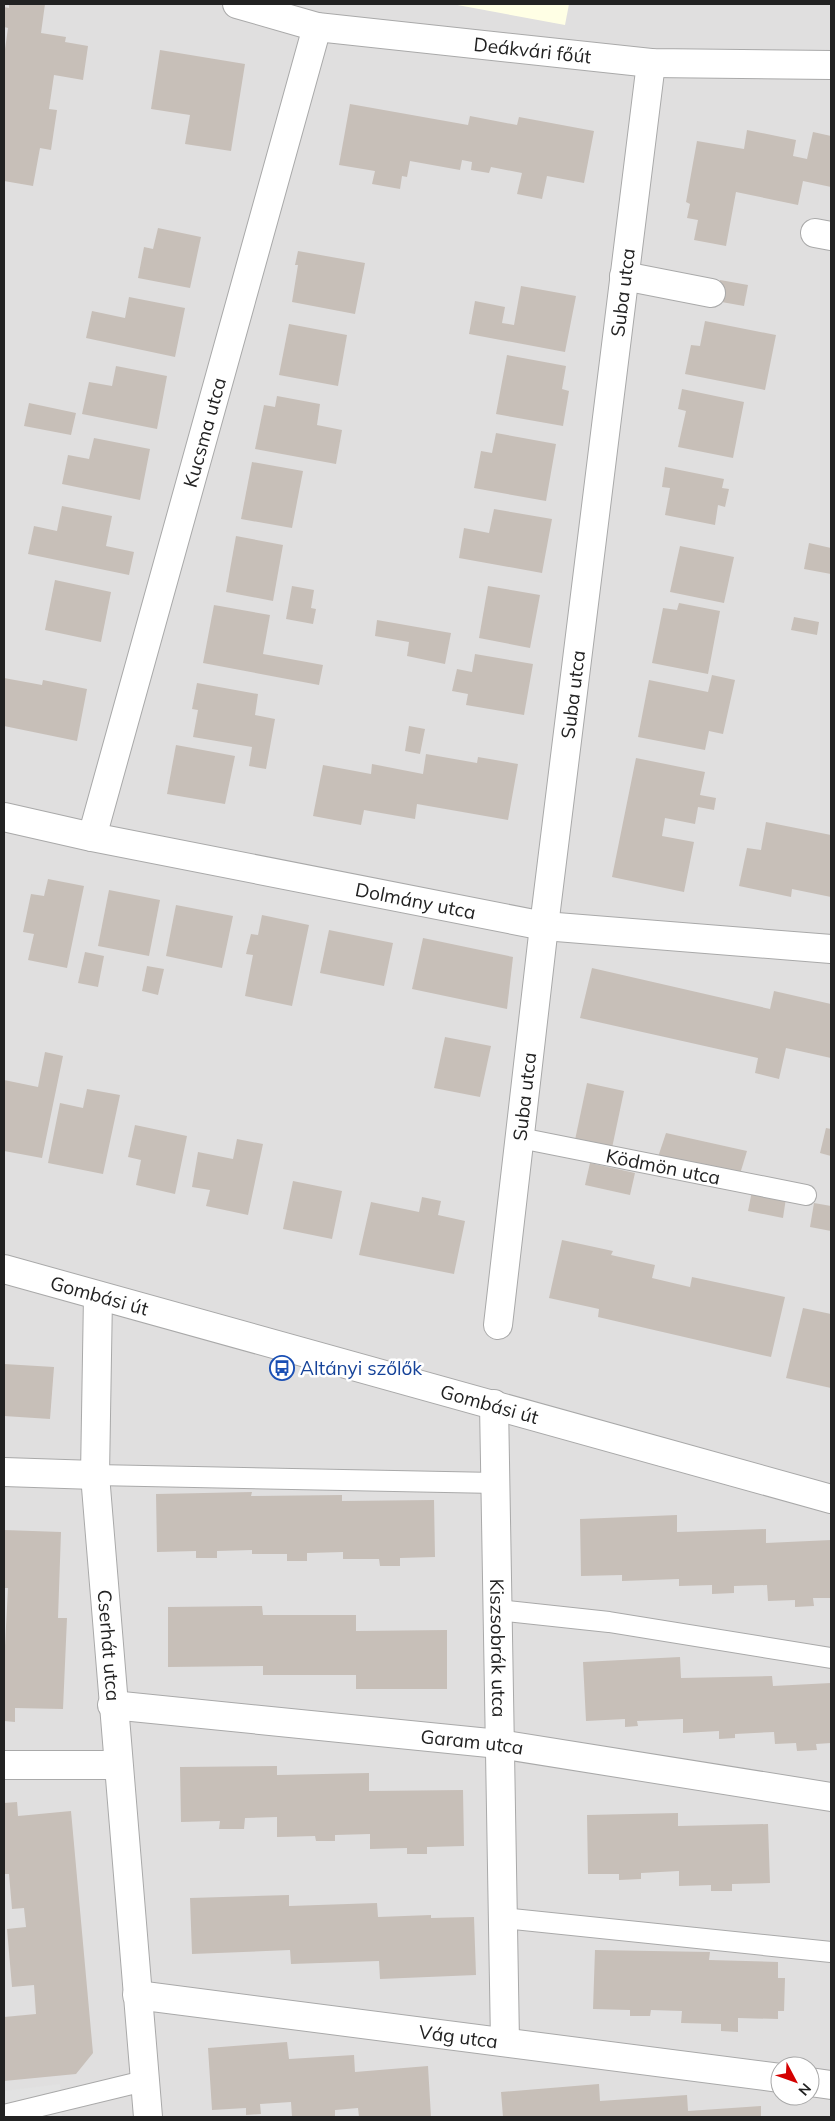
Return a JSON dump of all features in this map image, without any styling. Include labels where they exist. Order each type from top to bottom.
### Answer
[{"type":"street","name":"Deákvári főút","points":[[237,4],[317,26],[651,63],[831,65]]},
{"type":"street","name":"Kucsma utca","points":[[92,837],[317,26]]},
{"type":"street","name":"Suba utca","points":[[498,1325],[544,926],[651,63]]},
{"type":"street","points":[[624,276],[710,293]]},
{"type":"street","name":"Dolmány utca","points":[[4,817],[92,837],[544,926],[831,950]]},
{"type":"street","name":"Gombási út","points":[[4,1270],[494,1404],[831,1499]]},
{"type":"street","name":"Cserhát utca","points":[[98,1296],[95,1475],[112,1705],[148,2117]]},
{"type":"street","name":"Kiszsobrák utca","points":[[494,1404],[505,2042]]},
{"type":"street","points":[[4,1472],[95,1475]]},
{"type":"street","name":"Garam utca","points":[[112,1705],[499,1744],[831,1797]]},
{"type":"street","points":[[4,1765],[117,1765]]},
{"type":"street","name":"Vág utca","points":[[137,1995],[770,2077]]},
{"type":"lane","name":"Ködmön utca","points":[[520,1138],[806,1195]]},
{"type":"lane","points":[[95,1475],[496,1483]]},
{"type":"lane","points":[[498,1610],[609,1622],[831,1658]]},
{"type":"lane","points":[[503,1918],[831,1952]]},
{"type":"lane","points":[[4,2114],[144,2081]]},
{"type":"shaded area","points":[[4,4],[831,4],[831,2117],[4,2117]]},
{"type":"shaded area","points":[[452,4],[569,4],[565,25]]},
{"type":"shaded area","points":[[60,2084],[62,2117],[4,2117],[4,2091]]},
{"type":"building","points":[[9,4],[45,4],[41,33],[66,37],[65,42],[88,46],[83,80],[54,75],[49,109],[57,110],[51,150],[40,148],[33,186],[4,181],[4,56],[8,28],[4,27],[4,7],[9,8]]},
{"type":"building","points":[[160,50],[245,64],[231,151],[185,144],[190,115],[151,109]]},
{"type":"building","points":[[350,104],[468,125],[470,116],[517,125],[519,117],[594,131],[584,183],[547,176],[542,199],[517,194],[522,173],[491,167],[489,173],[471,170],[472,162],[462,160],[460,170],[410,161],[407,177],[402,176],[400,189],[372,184],[375,171],[339,165]]},
{"type":"building","points":[[747,130],[796,140],[793,156],[807,159],[813,132],[831,136],[831,187],[803,181],[798,205],[736,192],[726,246],[694,240],[698,220],[687,218],[690,204],[686,202],[697,141],[744,149]]},
{"type":"building","points":[[158,228],[201,237],[190,288],[138,278],[144,247],[153,249]]},
{"type":"building","points":[[298,251],[365,263],[355,314],[292,302],[298,265],[295,265]]},
{"type":"building","points":[[720,280],[748,285],[744,306],[716,301]]},
{"type":"building","points":[[521,286],[576,296],[565,352],[469,334],[475,301],[505,307],[502,323],[514,325]]},
{"type":"building","points":[[129,297],[185,308],[175,357],[86,338],[92,311],[125,318]]},
{"type":"building","points":[[705,321],[776,335],[765,390],[685,374],[691,345],[700,346]]},
{"type":"building","points":[[289,324],[347,335],[338,386],[279,375]]},
{"type":"building","points":[[507,355],[566,366],[562,389],[569,391],[563,426],[496,414]]},
{"type":"building","points":[[116,366],[167,376],[157,429],[82,414],[89,382],[112,386]]},
{"type":"building","points":[[682,389],[744,402],[733,458],[678,447],[686,411],[678,409]]},
{"type":"building","points":[[277,396],[320,404],[317,425],[342,430],[336,464],[255,449],[264,405],[275,407]]},
{"type":"building","points":[[29,403],[76,413],[71,435],[24,426]]},
{"type":"building","points":[[496,433],[556,444],[546,501],[474,488],[481,451],[492,453]]},
{"type":"building","points":[[94,438],[150,449],[140,500],[62,484],[68,455],[89,459]]},
{"type":"building","points":[[252,462],[303,471],[292,528],[241,519]]},
{"type":"building","points":[[665,467],[724,479],[722,488],[729,489],[725,507],[718,505],[715,525],[665,515],[670,488],[662,487]]},
{"type":"building","points":[[62,506],[112,516],[106,546],[134,552],[129,575],[28,554],[34,526],[57,531]]},
{"type":"building","points":[[494,509],[552,519],[542,573],[459,558],[464,528],[489,533]]},
{"type":"building","points":[[236,536],[283,545],[273,601],[226,592]]},
{"type":"building","points":[[809,543],[831,548],[831,574],[804,569]]},
{"type":"building","points":[[680,546],[734,557],[724,603],[670,592]]},
{"type":"building","points":[[55,580],[111,592],[101,642],[45,630]]},
{"type":"building","points":[[292,586],[314,590],[311,608],[316,609],[313,624],[286,619]]},
{"type":"building","points":[[488,586],[540,595],[530,648],[479,638]]},
{"type":"building","points":[[679,603],[720,611],[708,674],[652,663],[663,608],[677,610]]},
{"type":"building","points":[[214,605],[270,615],[263,654],[323,665],[319,685],[203,663]]},
{"type":"building","points":[[794,617],[819,622],[817,635],[791,630]]},
{"type":"building","points":[[377,620],[451,633],[445,664],[407,656],[409,642],[375,636]]},
{"type":"building","points":[[475,654],[533,664],[524,715],[466,705],[468,694],[452,691],[457,669],[472,672]]},
{"type":"building","points":[[712,675],[735,680],[723,734],[709,731],[705,750],[638,737],[649,680],[708,692]]},
{"type":"building","points":[[4,678],[42,685],[43,680],[87,689],[77,741],[4,726]]},
{"type":"building","points":[[197,683],[258,694],[255,715],[275,719],[266,769],[249,766],[252,747],[193,737],[198,710],[192,709]]},
{"type":"building","points":[[409,726],[425,729],[420,754],[405,751]]},
{"type":"building","points":[[176,745],[235,756],[225,804],[167,794]]},
{"type":"building","points":[[426,754],[477,763],[478,757],[518,764],[508,820],[417,804],[415,819],[364,810],[361,825],[313,816],[323,765],[371,774],[372,764],[423,774]]},
{"type":"building","points":[[636,758],[705,772],[700,795],[716,798],[714,810],[698,807],[695,824],[665,818],[662,836],[694,842],[684,892],[612,877]]},
{"type":"building","points":[[766,822],[831,835],[831,897],[792,889],[791,897],[739,886],[747,848],[761,850]]},
{"type":"building","points":[[48,879],[84,886],[67,968],[28,960],[34,934],[23,932],[31,894],[44,896]]},
{"type":"building","points":[[109,890],[160,900],[149,956],[98,946]]},
{"type":"building","points":[[176,905],[233,916],[222,968],[166,956]]},
{"type":"building","points":[[262,915],[309,925],[292,1006],[245,996],[253,955],[246,954],[251,934],[258,935]]},
{"type":"building","points":[[329,930],[393,943],[384,986],[320,973]]},
{"type":"building","points":[[423,938],[513,957],[507,1009],[412,989]]},
{"type":"building","points":[[85,952],[104,956],[98,987],[78,983]]},
{"type":"building","points":[[147,966],[164,969],[158,995],[142,991]]},
{"type":"building","points":[[592,968],[770,1009],[774,991],[831,1004],[831,1058],[786,1048],[779,1079],[755,1073],[758,1058],[580,1018]]},
{"type":"building","points":[[445,1037],[491,1046],[480,1097],[434,1088]]},
{"type":"building","points":[[45,1052],[63,1056],[42,1158],[4,1151],[4,1080],[38,1087]]},
{"type":"building","points":[[587,1083],[624,1091],[612,1148],[575,1140]]},
{"type":"building","points":[[87,1089],[120,1095],[103,1174],[48,1163],[60,1103],[83,1108]]},
{"type":"building","points":[[135,1125],[187,1136],[175,1194],[136,1185],[141,1160],[128,1157]]},
{"type":"building","points":[[826,1128],[831,1129],[831,1156],[820,1153]]},
{"type":"building","points":[[666,1133],[747,1151],[740,1174],[658,1157]]},
{"type":"building","points":[[237,1139],[263,1144],[248,1215],[206,1206],[210,1190],[192,1187],[198,1152],[233,1159]]},
{"type":"building","points":[[590,1163],[635,1173],[630,1195],[585,1185]]},
{"type":"building","points":[[293,1181],[342,1191],[332,1239],[283,1229]]},
{"type":"building","points":[[752,1191],[786,1198],[783,1218],[748,1211]]},
{"type":"building","points":[[422,1197],[441,1201],[438,1215],[465,1221],[454,1274],[359,1255],[371,1202],[419,1212]]},
{"type":"building","points":[[814,1203],[831,1206],[831,1231],[810,1227]]},
{"type":"building","points":[[562,1240],[613,1251],[611,1255],[655,1265],[652,1278],[690,1287],[692,1277],[785,1297],[771,1357],[598,1317],[599,1309],[549,1298]]},
{"type":"building","points":[[803,1308],[831,1314],[831,1388],[786,1378]]},
{"type":"building","points":[[4,1364],[54,1367],[50,1419],[4,1416]]},
{"type":"building","points":[[252,1492],[251,1496],[342,1495],[342,1501],[434,1500],[435,1557],[400,1558],[400,1566],[380,1566],[379,1559],[343,1559],[343,1552],[307,1553],[307,1561],[287,1561],[287,1554],[252,1554],[252,1550],[217,1551],[217,1558],[196,1558],[196,1551],[157,1552],[156,1494]]},
{"type":"building","points":[[677,1515],[677,1532],[766,1529],[766,1543],[831,1540],[831,1598],[813,1598],[814,1606],[795,1607],[795,1600],[768,1601],[767,1585],[734,1586],[734,1593],[712,1594],[712,1585],[679,1586],[679,1579],[622,1581],[622,1575],[581,1576],[580,1519]]},
{"type":"building","points":[[4,1530],[61,1532],[58,1618],[67,1618],[63,1709],[15,1708],[15,1722],[4,1721],[4,1665],[8,1588],[4,1588]]},
{"type":"building","points":[[262,1606],[263,1615],[356,1615],[356,1631],[447,1630],[447,1689],[356,1689],[356,1675],[263,1675],[263,1666],[168,1667],[168,1607]]},
{"type":"building","points":[[680,1657],[681,1678],[772,1676],[773,1686],[831,1683],[831,1743],[816,1744],[817,1750],[797,1751],[796,1743],[775,1744],[774,1732],[735,1734],[735,1738],[719,1739],[719,1731],[683,1733],[683,1719],[637,1721],[638,1726],[625,1727],[625,1719],[586,1721],[583,1662]]},
{"type":"building","points":[[277,1766],[277,1775],[369,1773],[369,1791],[463,1790],[464,1846],[427,1847],[427,1854],[407,1854],[407,1848],[370,1849],[370,1834],[335,1835],[335,1841],[316,1841],[315,1836],[277,1837],[277,1817],[245,1818],[244,1829],[219,1829],[220,1821],[181,1822],[180,1767]]},
{"type":"building","points":[[17,1802],[18,1816],[71,1811],[93,2053],[76,2074],[4,2081],[4,2017],[36,2014],[34,1985],[12,1987],[7,1929],[26,1927],[24,1908],[12,1909],[9,1874],[4,1874],[4,1803]]},
{"type":"building","points":[[678,1813],[678,1826],[768,1824],[770,1883],[732,1884],[732,1891],[711,1891],[711,1885],[679,1886],[679,1871],[641,1873],[641,1879],[619,1880],[619,1874],[588,1874],[587,1815]]},
{"type":"building","points":[[289,1895],[289,1906],[377,1903],[378,1917],[431,1915],[431,1918],[474,1917],[476,1975],[380,1979],[379,1961],[291,1964],[290,1950],[192,1954],[190,1898]]},
{"type":"building","points":[[595,1950],[710,1952],[709,1960],[778,1962],[778,1978],[785,1978],[784,2011],[778,2011],[778,2019],[738,2018],[738,2032],[721,2031],[721,2024],[681,2023],[682,2011],[651,2010],[650,2016],[630,2016],[630,2010],[593,2009]]},
{"type":"building","points":[[287,2042],[289,2059],[354,2055],[355,2072],[428,2066],[431,2117],[359,2117],[358,2108],[335,2110],[335,2117],[292,2117],[291,2102],[260,2104],[261,2114],[246,2115],[246,2108],[212,2110],[208,2048]]},
{"type":"building","points":[[599,2084],[600,2101],[687,2095],[688,2111],[761,2106],[761,2117],[503,2117],[501,2092]]},
{"type":"place","name":"Altányi szőlők","points":[[282,1368]]}]
